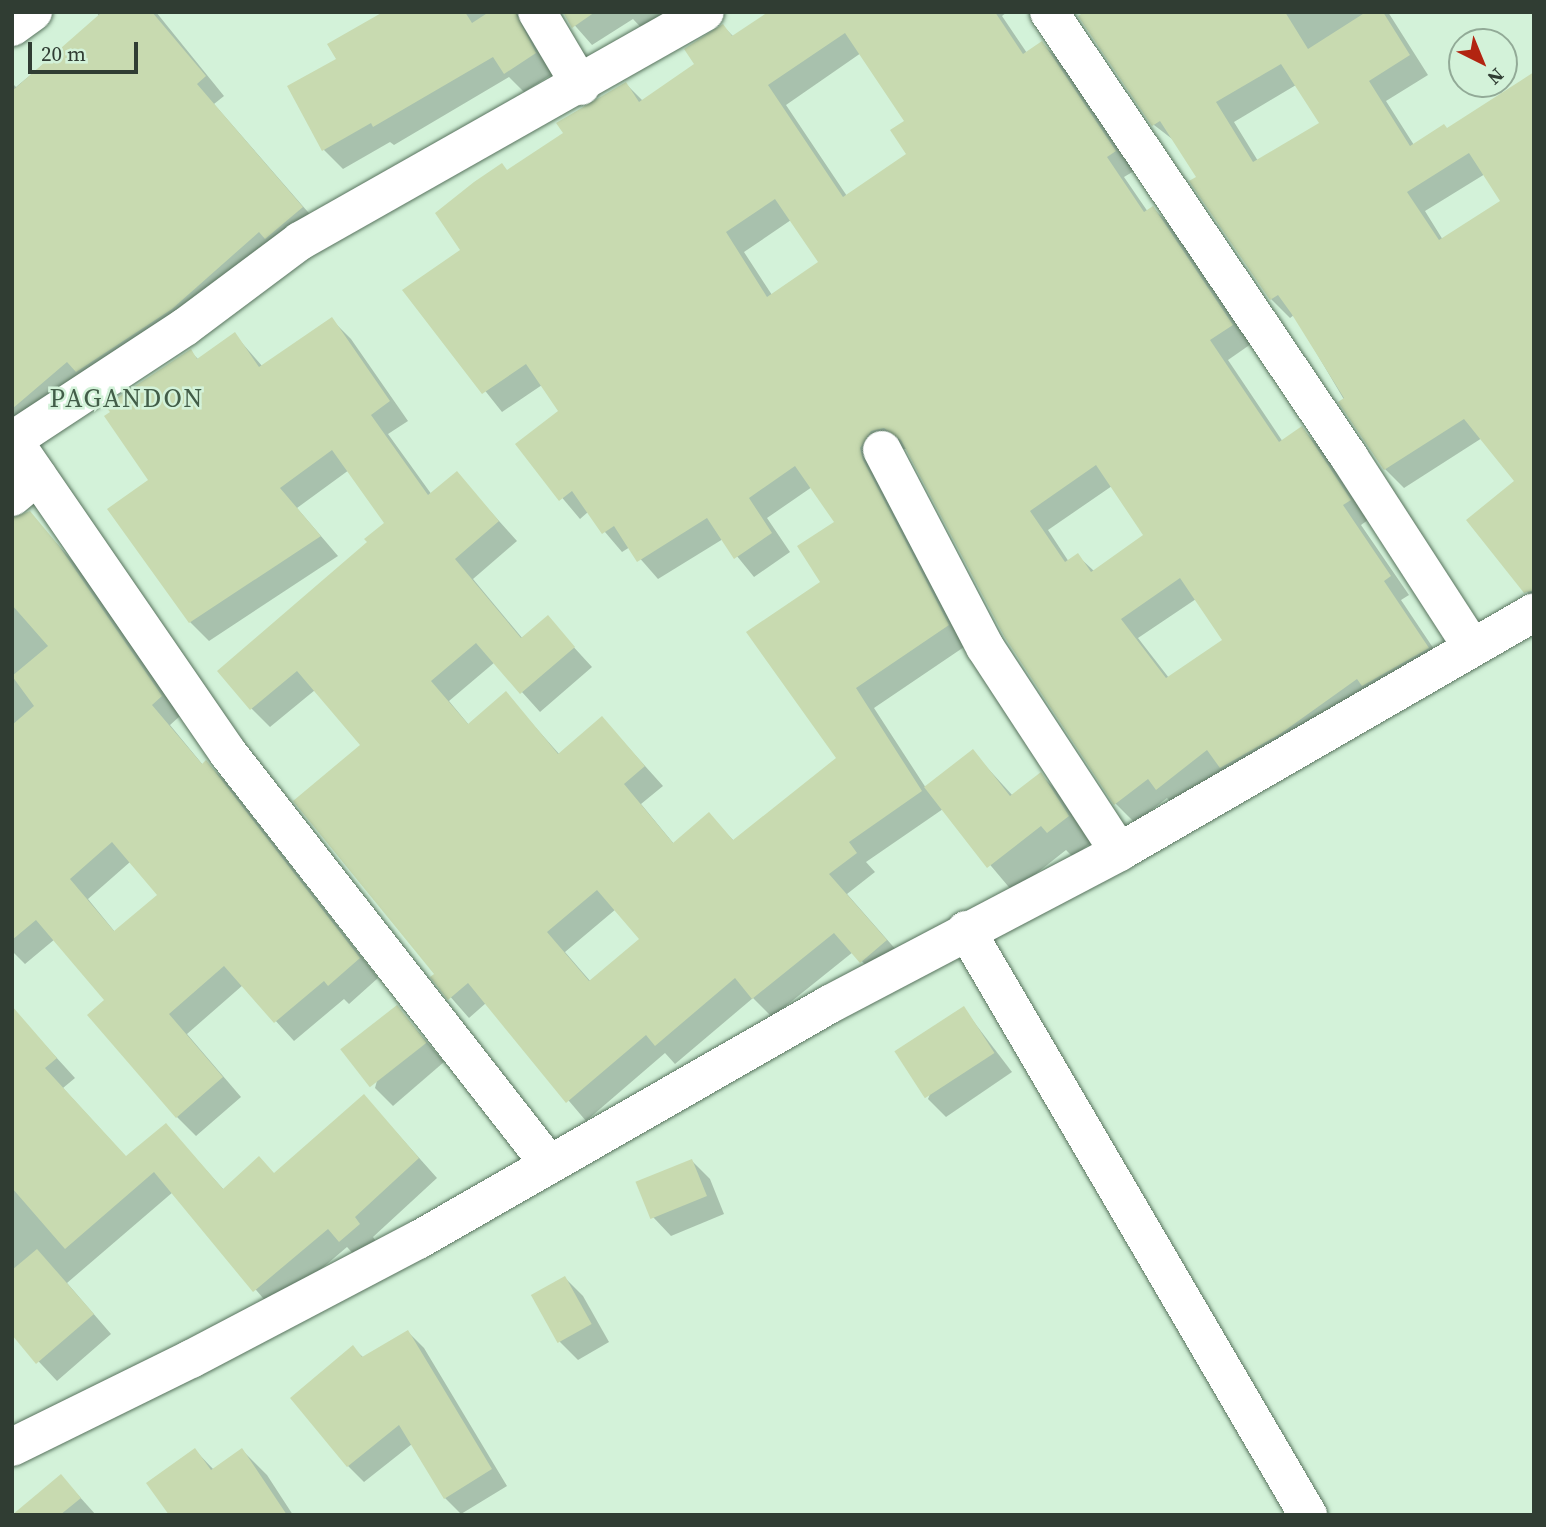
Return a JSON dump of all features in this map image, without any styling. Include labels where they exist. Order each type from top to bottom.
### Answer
[{"type":"street","points":[[12,27],[33,12]]},
{"type":"street","points":[[537,12],[581,86]]},
{"type":"street","points":[[549,1164],[228,753],[25,487],[13,440],[185,327],[300,240],[581,86],[705,12]]},
{"type":"street","points":[[1049,12],[1349,457],[1472,647]]},
{"type":"street","points":[[882,450],[985,647],[1119,852]]},
{"type":"street","points":[[12,1447],[191,1360],[549,1164],[875,979],[1119,852],[1534,612]]},
{"type":"street","points":[[966,930],[1308,1515]]},
{"type":"building","points":[[102,12],[152,12],[206,76],[197,84],[303,207],[265,239],[259,232],[172,309],[76,372],[67,362],[12,409],[12,91]]},
{"type":"building","points":[[383,12],[465,12],[472,23],[489,12],[515,12],[536,53],[504,74],[493,57],[373,127],[371,123],[322,151],[287,86],[336,59],[327,44]]},
{"type":"building","points":[[563,12],[595,12],[572,28]]},
{"type":"building","points":[[768,12],[995,12],[1023,54],[1042,41],[1116,151],[1107,157],[1144,212],[1153,206],[1233,325],[1210,340],[1279,442],[1302,426],[1351,500],[1343,505],[1391,576],[1384,581],[1429,648],[1362,686],[1357,679],[1280,734],[1220,768],[1207,750],[1156,790],[1148,779],[1114,805],[1004,636],[901,440],[884,428],[871,431],[860,448],[863,460],[949,625],[856,688],[922,791],[849,842],[857,853],[829,874],[887,940],[860,963],[834,933],[752,999],[735,978],[655,1046],[646,1035],[566,1103],[468,983],[448,1000],[430,977],[434,974],[293,801],[360,745],[297,671],[250,710],[217,671],[367,542],[364,539],[384,523],[332,450],[280,488],[321,536],[189,623],[107,509],[148,480],[104,416],[110,412],[105,406],[191,349],[197,359],[235,332],[259,367],[332,317],[390,401],[371,415],[428,495],[457,471],[499,521],[455,559],[521,638],[548,615],[575,647],[520,694],[476,643],[431,681],[468,724],[506,691],[558,754],[602,716],[645,766],[624,784],[673,843],[709,812],[733,840],[836,758],[746,632],[820,582],[797,546],[834,522],[795,466],[749,498],[772,533],[734,559],[707,518],[637,562],[614,526],[602,534],[572,491],[559,501],[515,444],[558,411],[526,364],[482,394],[402,290],[460,250],[435,213],[474,182],[502,163],[507,170],[563,133],[556,123],[626,82],[639,102],[694,64],[684,49],[723,24],[732,36]],"holes":[[[845,33],[904,121],[890,130],[906,154],[843,197],[768,85]],[[775,199],[818,262],[767,297],[726,232]],[[1096,465],[1143,535],[1091,572],[1078,553],[1065,562],[1030,511]],[[1180,578],[1222,640],[1166,678],[1121,619]],[[597,890],[639,939],[589,981],[547,932]]]},
{"type":"building","points":[[1084,12],[1285,12],[1308,49],[1366,12],[1383,12],[1410,55],[1369,81],[1410,146],[1444,124],[1447,128],[1494,98],[1518,98],[1518,82],[1534,72],[1534,590],[1524,593],[1466,520],[1514,481],[1464,419],[1384,470],[1338,402],[1344,398],[1291,313],[1278,295],[1270,300],[1189,181],[1196,177],[1160,121],[1152,126],[1078,16]],"holes":[[[1281,64],[1319,123],[1253,162],[1216,102]],[[1469,153],[1500,201],[1439,240],[1407,192]]]},
{"type":"building","points":[[30,511],[59,546],[162,696],[152,705],[202,764],[206,760],[360,958],[328,986],[324,981],[274,1023],[224,966],[169,1014],[223,1077],[176,1118],[87,1015],[104,1000],[36,920],[12,940],[12,725],[34,706],[12,676],[48,646],[12,605],[12,518]],"holes":[[[112,842],[157,895],[114,931],[70,879]]]},
{"type":"building","points":[[973,749],[1010,796],[1041,772],[1069,816],[1047,833],[1041,826],[987,868],[924,787]]},
{"type":"building","points":[[397,1005],[427,1043],[370,1087],[340,1049]]},
{"type":"building","points":[[12,1006],[57,1058],[45,1068],[126,1156],[166,1123],[223,1189],[259,1156],[274,1173],[364,1094],[419,1158],[355,1217],[360,1224],[339,1242],[328,1229],[253,1292],[154,1172],[65,1249],[12,1188]]},
{"type":"building","points":[[964,1006],[994,1053],[925,1098],[894,1051]]},
{"type":"building","points":[[692,1159],[707,1196],[650,1219],[635,1182]]},
{"type":"building","points":[[37,1249],[94,1314],[36,1364],[12,1335],[12,1270]]},
{"type":"building","points":[[565,1276],[592,1324],[558,1343],[531,1295]]},
{"type":"building","points":[[408,1330],[492,1469],[444,1499],[399,1425],[347,1467],[290,1398],[353,1345],[362,1357]]},
{"type":"building","points":[[195,1448],[211,1470],[242,1448],[287,1515],[169,1515],[146,1483]]},
{"type":"building","points":[[61,1474],[81,1498],[60,1515],[12,1515]]},
{"type":"district","name":"PAGANDON","points":[[127,399]]}]
